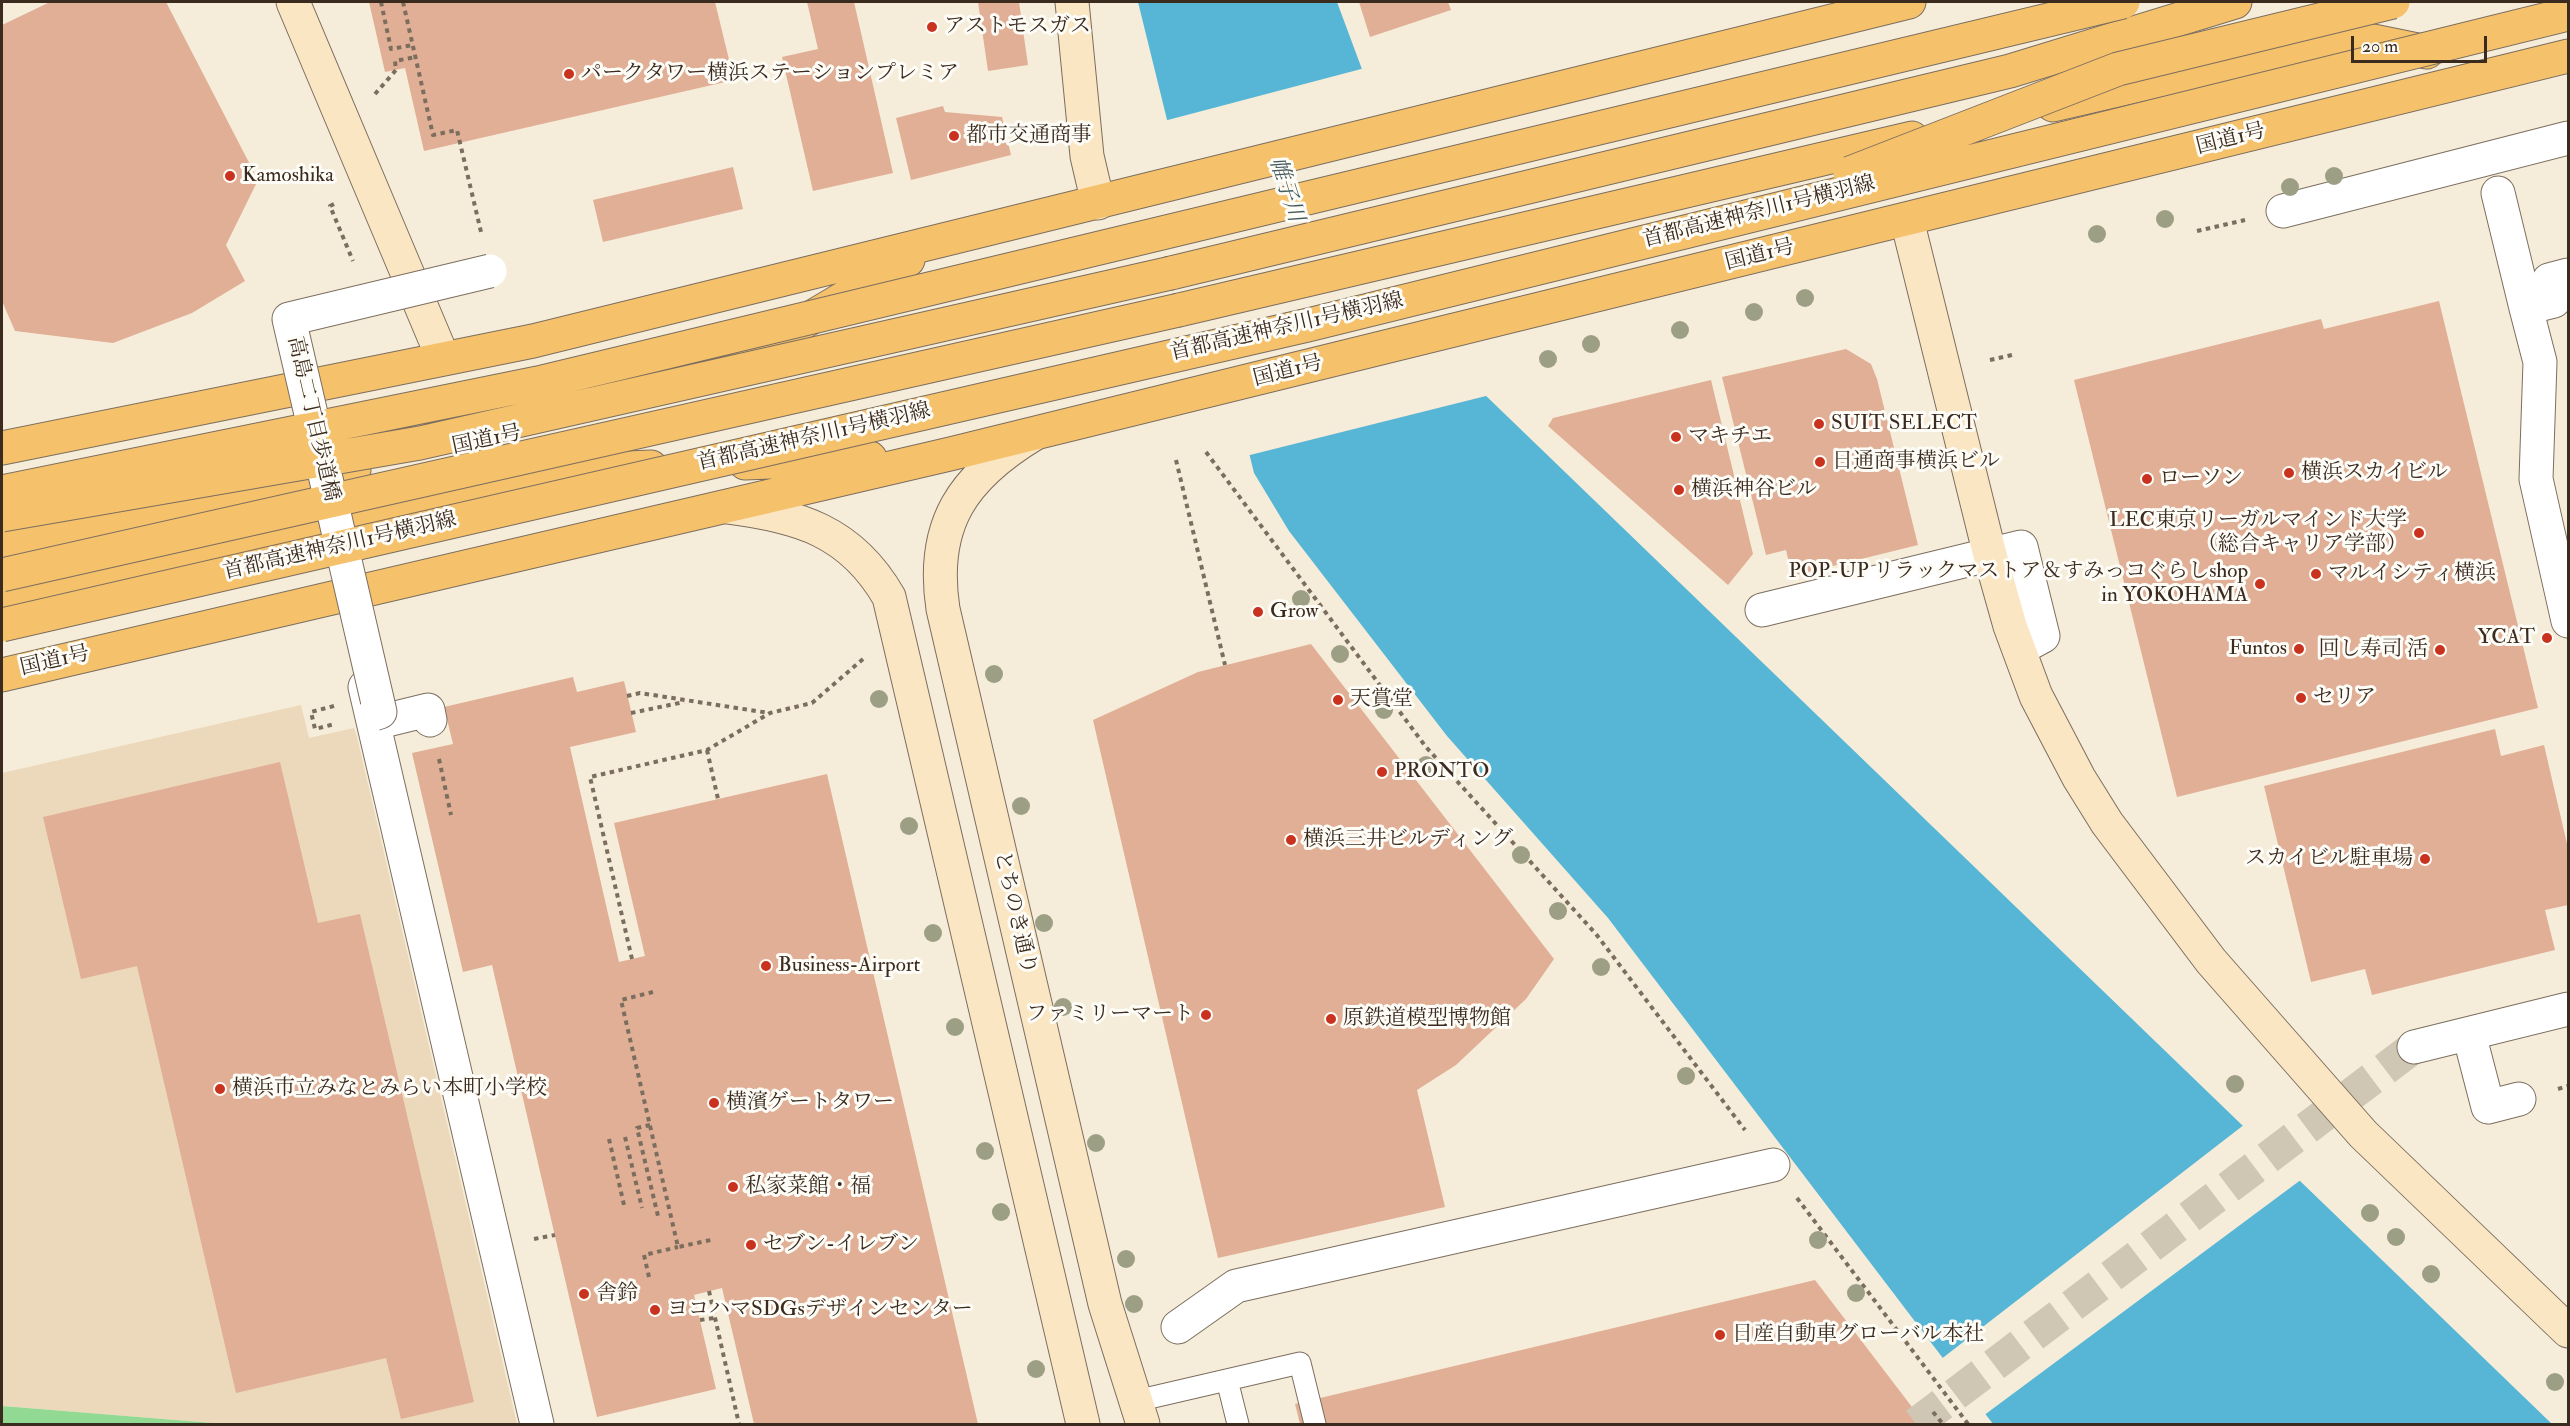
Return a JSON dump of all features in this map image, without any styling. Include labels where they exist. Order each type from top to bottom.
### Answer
[{"type":"highway","name":"国道1号","points":[[2,448],[533,341],[1909,2]]},
{"type":"highway","points":[[2,492],[538,383],[2123,2]]},
{"type":"highway","points":[[2,515],[420,443],[1171,273],[2010,71],[2235,2]]},
{"type":"highway","points":[[1725,221],[2118,69],[2393,2]]},
{"type":"highway","name":"首都高速神奈川1号横羽線","points":[[2,625],[1308,325],[2568,14]]},
{"type":"highway","points":[[2,575],[1179,310],[1453,244],[2327,42],[2373,41],[2438,54],[2480,78]]},
{"type":"highway","name":"国道1号","points":[[2,675],[950,454],[2568,56]]},
{"type":"highway","name":"国道1号","points":[[2,548],[560,424],[645,398],[787,332],[939,242]]},
{"type":"highway","name":"国道1号","points":[[2,603],[604,469],[950,454]]},
{"type":"street","points":[[292,2],[443,358]]},
{"type":"street","points":[[1072,2],[1087,156],[1098,203]]},
{"type":"street","points":[[2283,211],[2568,138]]},
{"type":"street","points":[[2498,193],[2541,362],[2536,479],[2560,548],[2568,621]]},
{"type":"street","points":[[1907,220],[1990,555],[2019,649],[2036,696],[2107,823],[2211,961],[2363,1134],[2568,1331]]},
{"type":"street","name":"高島二丁目歩道橋","points":[[433,734],[428,710],[382,721],[377,713],[289,319],[490,271]]},
{"type":"street","points":[[2526,308],[2554,301],[2549,280],[2568,275]]},
{"type":"street","name":"とちのき通り","points":[[1036,432],[1008,450],[981,474],[959,500],[948,522],[939,579],[943,609],[1105,1304],[1140,1413]]},
{"type":"street","points":[[724,507],[770,512],[797,520],[844,543],[874,570],[889,597],[1083,1425]]},
{"type":"street","points":[[1762,610],[1990,555]]},
{"type":"street","points":[[361,672],[537,1425]]},
{"type":"street","points":[[2414,1047],[2568,1009]]},
{"type":"street","points":[[2469,1034],[2488,1107],[2519,1099]]},
{"type":"street","points":[[1178,1327],[1236,1286],[1773,1165]]},
{"type":"lane","points":[[1140,1413],[1227,1380],[1300,1363],[1315,1425]]},
{"type":"lane","points":[[1227,1380],[1238,1425]]},
{"type":"path","points":[[381,2],[391,49],[413,45]]},
{"type":"path","points":[[404,2],[433,135],[457,130],[490,271]]},
{"type":"path","points":[[373,97],[396,70],[395,61],[416,57]]},
{"type":"path","points":[[330,206],[370,301]]},
{"type":"path","points":[[2197,231],[2283,211]]},
{"type":"path","points":[[1990,360],[2016,354]]},
{"type":"path","points":[[1206,452],[1426,747],[1596,934],[1968,1425]]},
{"type":"path","points":[[1176,460],[1225,665]]},
{"type":"path","points":[[632,959],[590,777],[707,750],[770,713],[812,703],[863,658]]},
{"type":"path","points":[[627,696],[640,693],[770,713]]},
{"type":"path","points":[[631,713],[688,701]]},
{"type":"path","points":[[433,734],[451,815]]},
{"type":"path","points":[[707,750],[718,799]]},
{"type":"path","points":[[653,992],[621,1000],[678,1247]]},
{"type":"path","points":[[650,1125],[637,1128],[658,1216]]},
{"type":"path","points":[[626,1137],[642,1208]]},
{"type":"path","points":[[609,1139],[624,1205]]},
{"type":"path","points":[[649,1277],[644,1255],[711,1240]]},
{"type":"path","points":[[709,1291],[739,1425]]},
{"type":"path","points":[[700,1320],[714,1318]]},
{"type":"path","points":[[1933,1412],[1943,1425]]},
{"type":"shaded area","name":"横浜市立みなとみらい本町小学校","points":[[301,705],[309,738],[354,728],[357,737],[517,1424],[225,1424],[2,1406],[2,773]]},
{"type":"green space","points":[[2,1406],[225,1424],[2,1424]]},
{"type":"water","name":"帷子川","points":[[1138,2],[1337,2],[1482,392],[2552,1424],[1993,1424],[1608,918],[1447,736],[1289,531],[1254,473]]},
{"type":"pier","points":[[1365,68],[1484,390],[1490,395],[1246,456],[1164,121]]},
{"type":"pier","points":[[2245,1124],[2302,1179],[1983,1416],[1940,1360]]},
{"type":"building","points":[[50,2],[166,2],[258,180],[226,245],[245,281],[192,313],[113,343],[15,331],[2,301],[2,25]]},
{"type":"building","name":"パークタワー横浜ステーションプレミア","points":[[369,2],[715,2],[734,80],[424,151],[405,68],[385,72]]},
{"type":"building","points":[[807,2],[854,2],[893,173],[813,191],[782,57],[818,49]]},
{"type":"building","points":[[978,2],[1019,2],[1028,65],[988,71]]},
{"type":"building","points":[[1359,2],[1448,2],[1451,10],[1370,37]]},
{"type":"building","name":"都市交通商事","points":[[943,106],[945,112],[1002,117],[1011,155],[911,180],[896,118]]},
{"type":"building","points":[[733,167],[743,209],[603,242],[593,200]]},
{"type":"building","name":"横浜スカイビル","points":[[2439,301],[2538,708],[2177,797],[2074,380],[2321,319],[2324,329]]},
{"type":"building","name":"日通商事横浜ビル","points":[[1846,349],[1871,364],[1877,379],[1918,545],[1792,576],[1786,550],[1766,555],[1722,377]]},
{"type":"building","name":"横浜神谷ビル","points":[[1711,380],[1753,554],[1728,585],[1548,426],[1553,418]]},
{"type":"building","name":"横浜三井ビルディング","points":[[1311,644],[1554,959],[1526,999],[1456,1065],[1417,1090],[1445,1207],[1218,1258],[1093,720],[1198,672]]},
{"type":"building","name":"横濱ゲートタワー","points":[[573,677],[577,692],[624,681],[636,732],[570,747],[619,962],[645,956],[614,823],[827,774],[978,1424],[754,1424],[722,1288],[694,1295],[716,1389],[597,1417],[492,965],[463,972],[412,753],[453,744],[444,707]]},
{"type":"building","name":"スカイビル駐車場","points":[[2495,729],[2501,756],[2544,745],[2568,848],[2568,905],[2545,910],[2555,950],[2372,995],[2365,969],[2311,982],[2264,786]]},
{"type":"building","points":[[280,762],[318,923],[360,914],[474,1402],[401,1419],[386,1358],[236,1393],[137,966],[81,979],[43,817]]},
{"type":"building","name":"日産自動車グローバル本社","points":[[1815,1280],[1925,1424],[1300,1424],[1295,1404]]},
{"type":"tunnel","points":[[1916,1424],[2414,1047]]},
{"type":"place","name":"アストモスガス","points":[[932,27]]},
{"type":"place","name":"パークタワー横浜ステーションプレミア","points":[[569,74]]},
{"type":"place","name":"都市交通商事","points":[[954,136]]},
{"type":"place","name":"Kamoshika","points":[[230,176]]},
{"type":"place","name":"SUIT SELECT","points":[[1819,424]]},
{"type":"place","name":"マキチエ","points":[[1676,437]]},
{"type":"place","name":"日通商事横浜ビル","points":[[1820,462]]},
{"type":"place","name":"横浜スカイビル","points":[[2289,473]]},
{"type":"place","name":"ローソン","points":[[2147,479]]},
{"type":"place","name":"横浜神谷ビル","points":[[1679,490]]},
{"type":"place","name":"LEC東京リーガルマインド大学 （総合キャリア学部）","points":[[2419,533]]},
{"type":"place","name":"マルイシティ横浜","points":[[2316,574]]},
{"type":"place","name":"POP-UP リラックマストア＆すみっコぐらしshop in YOKOHAMA","points":[[2260,584]]},
{"type":"place","name":"Grow","points":[[1258,612]]},
{"type":"place","name":"YCAT","points":[[2547,638]]},
{"type":"place","name":"Funtos","points":[[2299,649]]},
{"type":"place","name":"回し寿司 活","points":[[2440,650]]},
{"type":"place","name":"セリア","points":[[2301,698]]},
{"type":"place","name":"天賞堂","points":[[1338,700]]},
{"type":"place","name":"PRONTO","points":[[1382,772]]},
{"type":"place","name":"横浜三井ビルディング","points":[[1291,840]]},
{"type":"place","name":"スカイビル駐車場","points":[[2425,859]]},
{"type":"place","name":"Business-Airport","points":[[766,966]]},
{"type":"place","name":"ファミリーマート","points":[[1206,1015]]},
{"type":"place","name":"原鉄道模型博物館","points":[[1331,1019]]},
{"type":"place","name":"横浜市立みなとみらい本町小学校","points":[[220,1089]]},
{"type":"place","name":"横濱ゲートタワー","points":[[714,1103]]},
{"type":"place","name":"私家菜館・福","points":[[733,1187]]},
{"type":"place","name":"セブン-イレブン","points":[[751,1245]]},
{"type":"place","name":"舎鈴","points":[[584,1294]]},
{"type":"place","name":"ヨコハマSDGsデザインセンター","points":[[655,1310]]},
{"type":"place","name":"日産自動車グローバル本社","points":[[1720,1335]]}]
